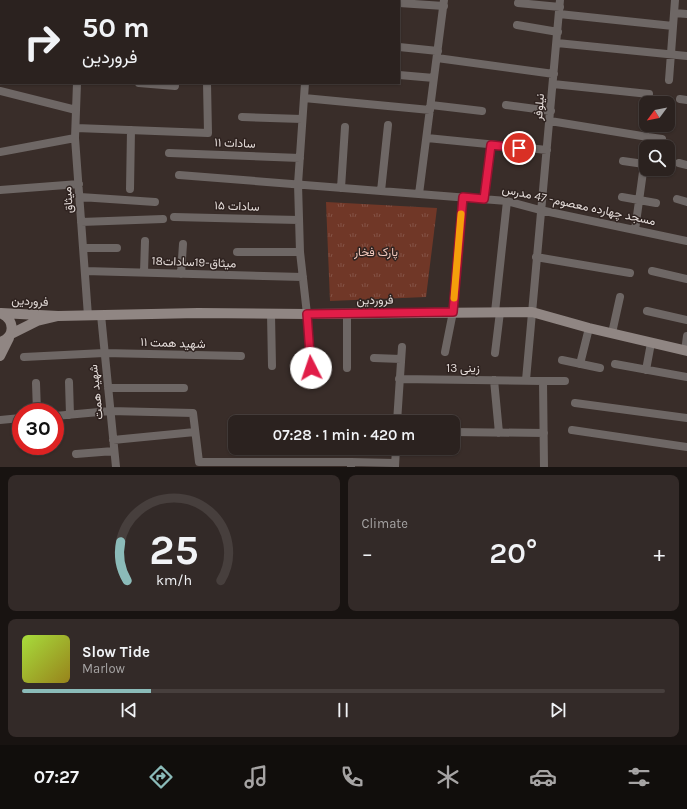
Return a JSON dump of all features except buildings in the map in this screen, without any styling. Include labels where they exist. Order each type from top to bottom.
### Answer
[{"type":"street","points":[[669,80],[675,0]]},
{"type":"street","points":[[400,2],[444,3],[419,194]]},
{"type":"street","points":[[518,4],[560,7],[673,26]]},
{"type":"street","name":"نیلوفر","points":[[526,380],[540,210],[551,111],[560,7]]},
{"type":"street","points":[[674,13],[687,14]]},
{"type":"street","points":[[517,25],[558,32]]},
{"type":"street","points":[[557,43],[687,56]]},
{"type":"street","points":[[400,47],[437,55],[554,74]]},
{"type":"street","points":[[400,75],[434,78]]},
{"type":"street","name":"میثاق","points":[[77,84],[75,138],[88,316]]},
{"type":"street","points":[[151,84],[175,86]]},
{"type":"street","points":[[76,128],[208,133],[208,84]]},
{"type":"street","points":[[305,84],[298,184],[300,252],[311,368]]},
{"type":"street","points":[[553,84],[649,94]]},
{"type":"street","points":[[0,91],[76,110]]},
{"type":"street","points":[[304,98],[482,111]]},
{"type":"street","points":[[506,105],[551,111]]},
{"type":"street","points":[[242,117],[302,119]]},
{"type":"street","points":[[550,121],[662,139]]},
{"type":"street","points":[[381,191],[388,124]]},
{"type":"street","points":[[341,188],[345,127]]},
{"type":"street","points":[[130,189],[131,130]]},
{"type":"street","points":[[0,152],[75,138]]},
{"type":"street","points":[[427,138],[547,150]]},
{"type":"street","points":[[484,199],[491,145]]},
{"type":"street","name":"سادات ۱۱","points":[[169,153],[300,158]]},
{"type":"street","points":[[624,161],[639,165]]},
{"type":"street","name":"مسجد چهارده معصوم- 47 مدرس","points":[[179,175],[507,201],[540,210],[687,241]]},
{"type":"street","points":[[635,230],[643,176]]},
{"type":"street","points":[[0,190],[79,184]]},
{"type":"street","points":[[80,197],[155,202]]},
{"type":"street","points":[[445,352],[453,312],[463,197]]},
{"type":"street","points":[[622,197],[656,203]]},
{"type":"street","points":[[677,199],[687,202]]},
{"type":"street","points":[[495,353],[507,201]]},
{"type":"street","name":"سادات ۱۵","points":[[174,217],[299,220]]},
{"type":"street","points":[[81,222],[163,219]]},
{"type":"street","points":[[144,272],[145,241]]},
{"type":"street","points":[[181,274],[183,244]]},
{"type":"street","points":[[83,248],[117,248]]},
{"type":"street","points":[[237,252],[300,252]]},
{"type":"street","points":[[536,257],[630,273]]},
{"type":"street","name":"18میثاق-19سادات","points":[[85,271],[303,277]]},
{"type":"street","points":[[652,271],[687,279]]},
{"type":"street","points":[[612,334],[620,297]]},
{"type":"street","points":[[647,311],[687,320]]},
{"type":"street","name":"فروردین","points":[[0,313],[88,316],[198,313],[307,314],[532,312],[612,334],[686,351]]},
{"type":"street","points":[[0,313],[8,318],[12,330],[0,356]]},
{"type":"street","points":[[347,368],[348,313]]},
{"type":"street","points":[[271,314],[272,366]]},
{"type":"street","name":"شهید همت","points":[[101,315],[116,467]]},
{"type":"street","name":"فروردین","points":[[0,342],[37,321],[58,316]]},
{"type":"street","points":[[580,364],[589,328]]},
{"type":"street","points":[[686,351],[687,336]]},
{"type":"street","points":[[646,370],[651,343]]},
{"type":"street","points":[[397,415],[402,347]]},
{"type":"street","name":"شهید همت ۱۱","points":[[24,357],[104,353],[241,356]]},
{"type":"street","points":[[374,358],[401,359]]},
{"type":"street","points":[[562,360],[600,368]]},
{"type":"street","points":[[615,364],[687,377]]},
{"type":"street","name":"زینی 13","points":[[399,380],[565,381]]},
{"type":"street","points":[[494,380],[499,433]]},
{"type":"street","points":[[543,380],[544,467]]},
{"type":"street","points":[[69,382],[70,415]]},
{"type":"street","points":[[36,383],[37,403]]},
{"type":"street","points":[[108,388],[184,388]]},
{"type":"street","points":[[575,403],[687,418]]},
{"type":"street","points":[[64,415],[110,412],[193,413],[199,462],[395,465],[396,455]]},
{"type":"street","points":[[0,420],[12,419]]},
{"type":"street","points":[[572,430],[687,447]]},
{"type":"street","points":[[113,440],[195,432]]},
{"type":"street","points":[[460,432],[544,433]]},
{"type":"street","points":[[76,454],[114,451]]},
{"type":"green space","name":"پارک فخار","points":[[326,202],[437,208],[426,297],[330,301]]},
{"type":"slow traffic","points":[[454,298],[461,214]]},
{"type":"route","points":[[311,368],[307,314],[453,312],[463,197],[484,199],[491,145],[519,148]]}]
